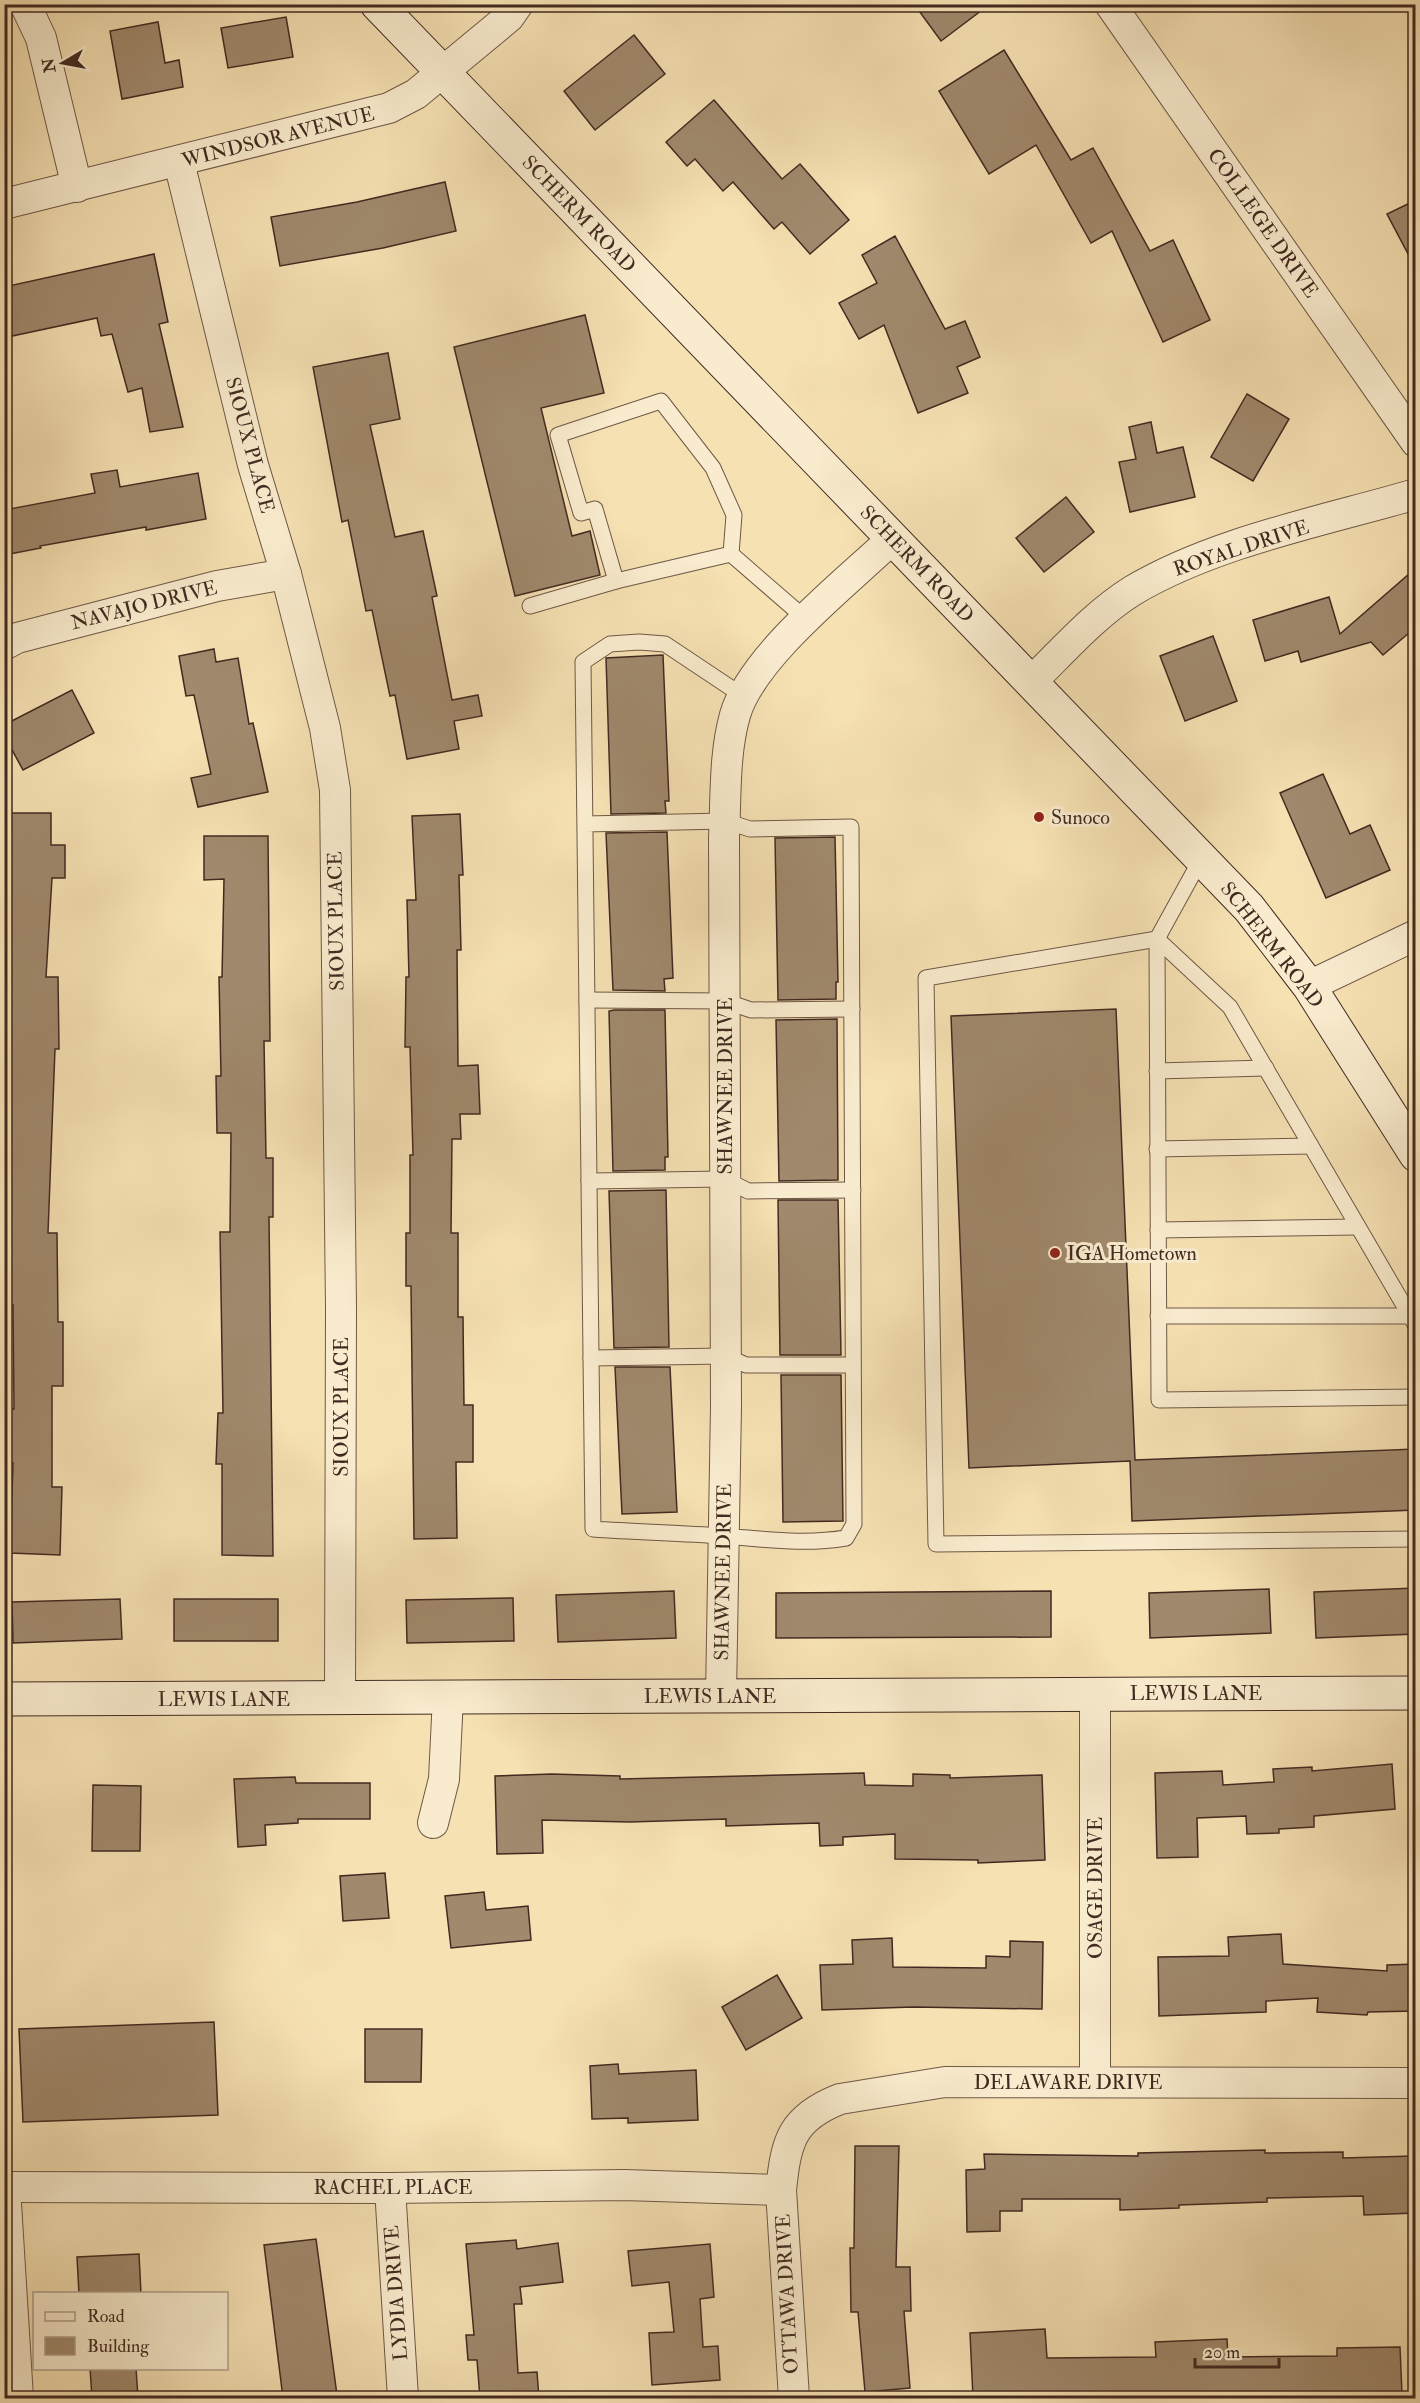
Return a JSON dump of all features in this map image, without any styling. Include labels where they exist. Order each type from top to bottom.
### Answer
[{"type":"street","points":[[25,4],[41,38],[77,187]]},
{"type":"street","name":"SCHERM ROAD","points":[[377,4],[1249,908],[1309,986],[1416,1155]]},
{"type":"street","name":"WINDSOR AVENUE","points":[[4,204],[389,108],[416,94],[508,17],[518,4]]},
{"type":"street","name":"COLLEGE DRIVE","points":[[1110,4],[1416,442]]},
{"type":"street","name":"SIOUX PLACE","points":[[179,162],[253,465],[286,574],[325,728],[335,790],[341,1308],[340,1699]]},
{"type":"street","name":"ROYAL DRIVE","points":[[1030,682],[1098,616],[1130,592],[1172,569],[1223,550],[1416,494]]},
{"type":"street","name":"SHAWNEE DRIVE","points":[[721,1696],[726,1356],[724,820],[728,750],[735,713],[750,681],[771,653],[892,539]]},
{"type":"street","name":"NAVAJO DRIVE","points":[[4,645],[17,638],[217,586],[286,574]]},
{"type":"street","points":[[1309,986],[1416,935]]},
{"type":"street","name":"OSAGE DRIVE","points":[[1095,1693],[1095,2082]]},
{"type":"street","name":"LEWIS LANE","points":[[4,1699],[1416,1693]]},
{"type":"street","points":[[433,1823],[444,1779],[448,1697]]},
{"type":"street","name":"DELAWARE DRIVE","points":[[781,2190],[784,2159],[796,2127],[804,2119],[840,2099],[945,2082],[1416,2082]]},
{"type":"street","name":"RACHEL PLACE","points":[[5,2187],[390,2188],[624,2185],[781,2190]]},
{"type":"street","points":[[5,2187],[18,2398]]},
{"type":"street","name":"LYDIA DRIVE","points":[[390,2188],[403,2398]]},
{"type":"street","name":"OTTAWA DRIVE","points":[[781,2190],[794,2398]]},
{"type":"lane","points":[[616,581],[595,509],[581,513],[558,435],[661,401],[713,468],[734,516],[731,554]]},
{"type":"lane","points":[[731,554],[807,620]]},
{"type":"lane","points":[[530,606],[616,581],[731,554]]},
{"type":"lane","points":[[585,824],[724,820],[750,829],[851,828],[854,1524],[846,1538],[817,1543],[593,1530],[583,662],[610,644],[639,642],[664,644],[743,696]]},
{"type":"lane","points":[[1200,859],[1157,939],[1159,1400],[1416,1397]]},
{"type":"lane","points":[[1157,939],[1230,1007],[1412,1321]]},
{"type":"lane","points":[[1157,939],[926,978],[936,1544],[1416,1539]]},
{"type":"lane","points":[[587,1000],[725,1001],[751,1010],[852,1009]]},
{"type":"lane","points":[[1157,1071],[1266,1068]]},
{"type":"lane","points":[[1157,1149],[1311,1146]]},
{"type":"lane","points":[[589,1180],[725,1179],[748,1191],[853,1190]]},
{"type":"lane","points":[[1158,1230],[1358,1227]]},
{"type":"lane","points":[[1158,1316],[1412,1321]]},
{"type":"lane","points":[[591,1358],[726,1356],[746,1365],[853,1365]]},
{"type":"building","points":[[914,4],[990,4],[941,41]]},
{"type":"building","points":[[286,17],[293,57],[228,68],[221,28]]},
{"type":"building","points":[[158,22],[165,63],[179,60],[183,87],[122,99],[110,31]]},
{"type":"building","points":[[634,35],[665,74],[595,130],[564,91]]},
{"type":"building","points":[[1004,50],[1071,160],[1093,148],[1150,251],[1173,240],[1210,320],[1163,342],[1112,231],[1091,243],[1036,145],[989,174],[939,91]]},
{"type":"building","points":[[714,100],[782,179],[800,164],[849,220],[810,254],[782,222],[774,229],[733,182],[723,191],[695,159],[687,166],[666,142]]},
{"type":"building","points":[[445,182],[456,231],[383,248],[280,266],[271,217],[357,202]]},
{"type":"building","points":[[1416,200],[1416,269],[1387,214]]},
{"type":"building","points":[[895,236],[945,329],[965,321],[980,357],[957,367],[968,393],[918,413],[884,325],[859,339],[839,303],[877,283],[862,255]]},
{"type":"building","points":[[154,254],[168,322],[159,324],[183,427],[150,432],[142,388],[128,392],[112,334],[101,336],[97,318],[12,336],[4,303],[4,287]]},
{"type":"building","points":[[585,315],[604,393],[541,408],[572,536],[590,531],[600,575],[515,596],[454,347]]},
{"type":"building","points":[[388,353],[400,419],[370,425],[395,537],[423,531],[437,596],[432,597],[452,700],[478,695],[482,716],[454,721],[459,749],[407,759],[395,695],[390,696],[372,610],[366,611],[348,520],[342,522],[313,367]]},
{"type":"building","points":[[1247,394],[1289,419],[1253,481],[1211,457]]},
{"type":"building","points":[[1151,422],[1157,453],[1183,447],[1195,497],[1130,512],[1119,462],[1136,459],[1129,427]]},
{"type":"building","points":[[117,470],[120,487],[198,473],[206,519],[146,530],[146,527],[40,546],[41,548],[4,555],[4,510],[95,493],[91,474]]},
{"type":"building","points":[[1066,497],[1094,532],[1044,572],[1016,538]]},
{"type":"building","points":[[1416,568],[1416,627],[1383,655],[1371,642],[1301,662],[1298,651],[1265,661],[1253,620],[1329,597],[1340,634]]},
{"type":"building","points":[[1213,636],[1237,701],[1185,721],[1160,656]]},
{"type":"building","points":[[214,649],[216,662],[238,658],[249,724],[253,723],[268,792],[198,807],[191,778],[211,774],[194,695],[186,696],[179,656]]},
{"type":"building","points":[[663,655],[669,801],[665,801],[666,813],[611,814],[606,658]]},
{"type":"building","points":[[72,690],[94,733],[23,770],[4,735],[4,725]]},
{"type":"building","points":[[1323,774],[1350,834],[1370,825],[1390,870],[1326,898],[1280,793]]},
{"type":"building","points":[[7,813],[51,813],[51,845],[65,845],[65,878],[52,878],[46,977],[58,977],[59,1049],[55,1049],[48,1233],[57,1233],[58,1322],[63,1322],[63,1386],[52,1386],[52,1487],[62,1487],[60,1555],[10,1553],[13,1463],[9,1463],[10,1409],[14,1409],[13,1305],[8,1305],[7,1233],[10,1135],[5,1135]]},
{"type":"building","points":[[460,814],[463,875],[459,875],[461,950],[457,950],[458,1066],[478,1065],[480,1114],[460,1114],[461,1139],[452,1139],[451,1233],[458,1233],[458,1317],[463,1317],[464,1405],[473,1405],[473,1462],[456,1462],[457,1538],[414,1539],[411,1286],[406,1286],[406,1233],[410,1233],[410,1155],[413,1155],[410,1047],[405,1047],[406,977],[409,977],[407,900],[416,900],[412,816]]},
{"type":"building","points":[[667,832],[673,978],[664,979],[665,991],[613,990],[606,833]]},
{"type":"building","points":[[204,836],[268,836],[270,1041],[264,1041],[266,1158],[273,1158],[273,1217],[269,1217],[273,1556],[222,1555],[222,1464],[216,1464],[218,1413],[223,1413],[220,1232],[230,1232],[231,1133],[217,1133],[216,1076],[221,1076],[219,977],[222,977],[224,879],[204,880]]},
{"type":"building","points":[[835,837],[838,982],[836,982],[836,999],[778,1000],[775,838]]},
{"type":"building","points":[[1116,1009],[1135,1460],[1416,1449],[1416,1510],[1132,1521],[1130,1461],[969,1468],[951,1016]]},
{"type":"building","points":[[665,1010],[668,1157],[665,1157],[665,1170],[613,1171],[609,1011]]},
{"type":"building","points":[[837,1019],[838,1180],[779,1181],[776,1020]]},
{"type":"building","points":[[666,1190],[669,1347],[614,1348],[609,1191]]},
{"type":"building","points":[[778,1200],[838,1200],[841,1355],[780,1355]]},
{"type":"building","points":[[615,1367],[670,1367],[677,1512],[622,1514]]},
{"type":"building","points":[[781,1375],[841,1375],[843,1521],[783,1522]]},
{"type":"building","points":[[1416,1588],[1416,1634],[1316,1638],[1314,1592]]},
{"type":"building","points":[[1269,1589],[1271,1633],[1150,1638],[1149,1593]]},
{"type":"building","points":[[674,1591],[676,1638],[558,1642],[556,1595]]},
{"type":"building","points":[[1051,1591],[1051,1637],[776,1638],[776,1593]]},
{"type":"building","points":[[513,1598],[514,1641],[407,1643],[406,1600]]},
{"type":"building","points":[[120,1599],[122,1639],[13,1643],[12,1602]]},
{"type":"building","points":[[174,1599],[278,1599],[278,1641],[174,1641]]},
{"type":"building","points":[[1392,1764],[1395,1809],[1314,1816],[1314,1827],[1279,1829],[1279,1833],[1247,1834],[1246,1816],[1197,1818],[1198,1857],[1157,1858],[1155,1773],[1222,1771],[1223,1785],[1274,1782],[1273,1769],[1312,1767],[1312,1771]]},
{"type":"building","points":[[864,1773],[865,1785],[913,1786],[913,1774],[950,1775],[950,1778],[1042,1775],[1045,1860],[978,1863],[978,1860],[895,1859],[895,1834],[843,1837],[843,1845],[820,1846],[819,1823],[726,1826],[726,1819],[630,1822],[542,1820],[543,1853],[497,1854],[495,1776],[552,1774],[620,1776],[620,1779]]},
{"type":"building","points":[[295,1777],[296,1783],[370,1783],[370,1819],[298,1819],[298,1823],[265,1825],[266,1845],[238,1847],[234,1779]]},
{"type":"building","points":[[93,1785],[141,1786],[140,1851],[92,1851]]},
{"type":"building","points":[[385,1873],[389,1918],[343,1921],[340,1876]]},
{"type":"building","points":[[484,1892],[486,1910],[528,1906],[531,1940],[451,1948],[445,1896]]},
{"type":"building","points":[[1281,1934],[1283,1964],[1387,1971],[1387,1965],[1416,1964],[1416,2011],[1368,2012],[1367,2015],[1317,2012],[1318,1998],[1266,2001],[1266,2012],[1159,2016],[1158,1957],[1229,1956],[1228,1937]]},
{"type":"building","points":[[892,1938],[893,1967],[986,1968],[986,1956],[1010,1957],[1010,1941],[1043,1942],[1042,2009],[913,2007],[822,2010],[820,1965],[853,1964],[852,1940]]},
{"type":"building","points":[[777,1975],[802,2018],[746,2050],[722,2007]]},
{"type":"building","points":[[214,2022],[218,2115],[23,2122],[19,2029]]},
{"type":"building","points":[[365,2029],[422,2029],[421,2082],[365,2082]]},
{"type":"building","points":[[618,2064],[619,2074],[696,2070],[698,2120],[628,2123],[628,2118],[592,2119],[590,2066]]},
{"type":"building","points":[[855,2146],[899,2146],[896,2267],[910,2267],[911,2311],[904,2311],[910,2388],[865,2392],[858,2312],[851,2312],[850,2248],[854,2248]]},
{"type":"building","points":[[1265,2150],[1265,2153],[1343,2152],[1343,2158],[1413,2156],[1415,2213],[1364,2215],[1363,2196],[1267,2198],[1267,2202],[1120,2210],[1120,2199],[1022,2199],[1022,2211],[1000,2211],[1000,2231],[967,2232],[966,2170],[985,2169],[984,2154],[1138,2156],[1138,2153]]},
{"type":"building","points":[[316,2239],[337,2395],[283,2398],[264,2245]]},
{"type":"building","points":[[516,2240],[517,2249],[558,2243],[563,2282],[520,2287],[522,2304],[514,2304],[518,2373],[537,2372],[539,2398],[480,2398],[477,2360],[468,2360],[466,2335],[474,2335],[466,2244]]},
{"type":"building","points":[[710,2244],[714,2297],[700,2299],[703,2347],[718,2346],[720,2380],[652,2385],[649,2333],[674,2332],[669,2282],[632,2286],[628,2251]]},
{"type":"building","points":[[139,2254],[141,2292],[79,2292],[77,2257]]},
{"type":"building","points":[[1045,2329],[1047,2358],[1156,2357],[1155,2342],[1227,2339],[1228,2357],[1337,2356],[1337,2348],[1400,2347],[1402,2394],[1317,2398],[973,2398],[970,2333]]},
{"type":"building","points":[[90,2370],[136,2370],[138,2398],[92,2398]]},
{"type":"place","name":"Sunoco","points":[[1039,817]]},
{"type":"place","name":"IGA Hometown","points":[[1055,1253]]}]
